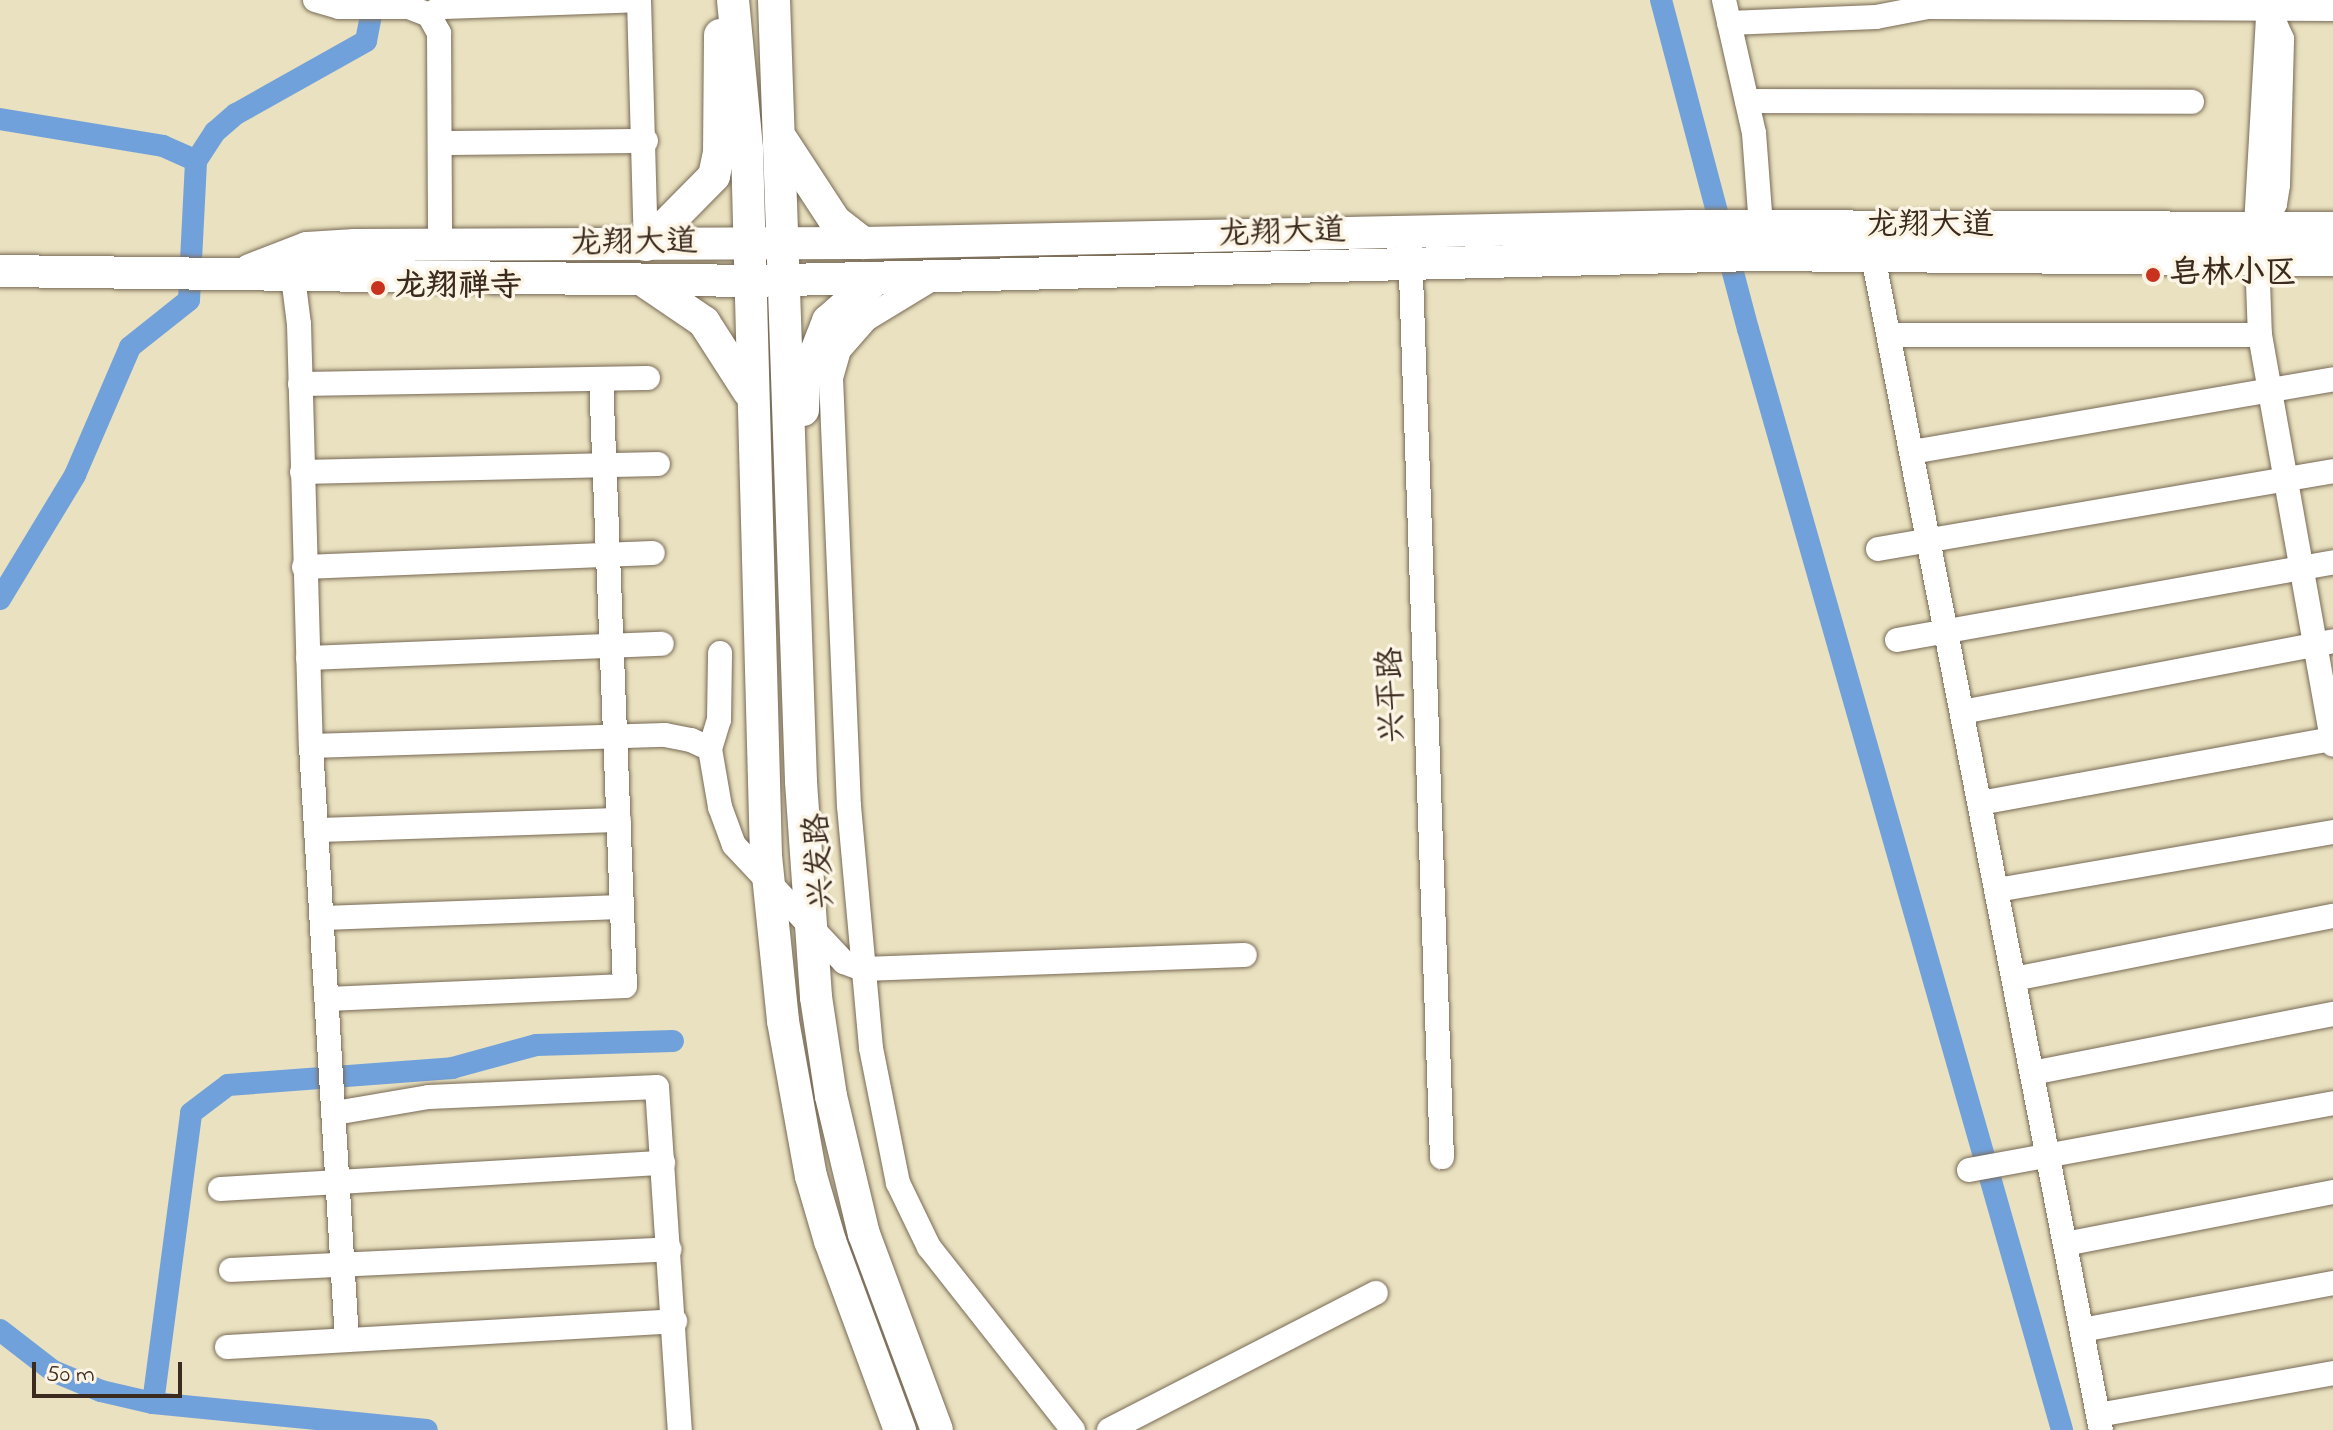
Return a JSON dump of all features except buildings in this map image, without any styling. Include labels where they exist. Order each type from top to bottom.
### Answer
[{"type":"main road","points":[[646,245],[714,176],[726,0]]},
{"type":"main road","points":[[733,0],[747,149],[752,397],[769,885],[783,1021],[811,1176],[846,1292],[900,1430]]},
{"type":"main road","points":[[774,0],[793,565],[816,997],[845,1162],[864,1234],[937,1430]]},
{"type":"main road","points":[[781,139],[835,221],[863,243]]},
{"type":"main road","name":"龙翔大道","points":[[292,266],[307,248],[355,245],[440,248],[863,243],[1690,226],[1753,236],[1870,241],[2256,244],[2333,260]]},
{"type":"main road","name":"龙翔大道","points":[[2256,244],[2333,228]]},
{"type":"main road","name":"龙翔大道","points":[[0,271],[235,274],[292,266],[644,281],[749,281],[1703,257],[1753,236]]},
{"type":"main road","points":[[793,565],[804,497],[803,409],[810,360],[828,321],[877,278]]},
{"type":"main road","points":[[644,281],[704,322],[752,397]]},
{"type":"street","points":[[315,0],[339,7],[409,7],[429,15],[439,33],[440,248]]},
{"type":"street","points":[[429,15],[442,7],[639,0],[646,141],[646,245]]},
{"type":"street","points":[[1753,236],[1747,101],[1727,11],[1876,17],[1923,3],[2269,4],[2333,9]]},
{"type":"street","points":[[1980,803],[2333,741],[2324,642],[2301,568],[2260,335],[2256,244],[2269,4]]},
{"type":"street","points":[[1747,101],[2192,102]]},
{"type":"street","points":[[440,143],[646,141]]},
{"type":"street","name":"兴平路","points":[[1409,232],[1442,1157]]},
{"type":"street","points":[[1870,241],[2100,1423],[2333,1373]]},
{"type":"street","points":[[292,266],[300,384],[311,746],[347,1340]]},
{"type":"street","name":"兴发路","points":[[935,277],[866,319],[839,350],[831,378],[862,969],[883,1120],[898,1183],[948,1275],[994,1326],[1073,1430]]},
{"type":"street","points":[[1889,335],[2260,335]]},
{"type":"street","points":[[300,384],[648,378]]},
{"type":"street","points":[[328,999],[625,986],[601,379]]},
{"type":"street","points":[[1912,452],[2333,379]]},
{"type":"street","points":[[302,472],[658,464]]},
{"type":"street","points":[[1878,549],[2333,471]]},
{"type":"street","points":[[304,567],[653,553]]},
{"type":"street","points":[[1897,640],[2333,562]]},
{"type":"street","points":[[1962,712],[2324,642]]},
{"type":"street","points":[[308,658],[662,644]]},
{"type":"street","points":[[720,653],[719,720],[710,749],[720,807],[734,845],[844,962],[862,969],[1245,955]]},
{"type":"street","points":[[311,746],[665,735],[710,749]]},
{"type":"street","points":[[317,830],[619,820]]},
{"type":"street","points":[[1997,890],[2333,832]]},
{"type":"street","points":[[322,918],[622,907]]},
{"type":"street","points":[[2014,979],[2333,916]]},
{"type":"street","points":[[2032,1073],[2333,1014]]},
{"type":"street","points":[[334,1108],[443,1096],[657,1087],[680,1430]]},
{"type":"street","points":[[1969,1170],[2333,1103]]},
{"type":"street","points":[[220,1189],[663,1163]]},
{"type":"street","points":[[2065,1244],[2333,1192]]},
{"type":"street","points":[[231,1270],[669,1249]]},
{"type":"street","points":[[2082,1330],[2333,1283]]},
{"type":"street","points":[[1109,1430],[1376,1293]]},
{"type":"street","points":[[227,1347],[675,1321]]},
{"type":"waterway","points":[[0,599],[75,475],[130,347],[189,300],[196,161],[215,132],[236,114],[366,41],[374,0]]},
{"type":"waterway","points":[[1661,0],[1748,329],[2062,1430]]},
{"type":"waterway","points":[[0,119],[163,146],[196,161]]},
{"type":"waterway","points":[[153,1403],[191,1113],[228,1085],[452,1068],[536,1045],[673,1041]]},
{"type":"waterway","points":[[0,1330],[53,1371],[101,1391],[153,1403],[427,1430]]},
{"type":"place","name":"皂林小区","points":[[2153,275]]},
{"type":"place","name":"龙翔禅寺","points":[[378,288]]}]
